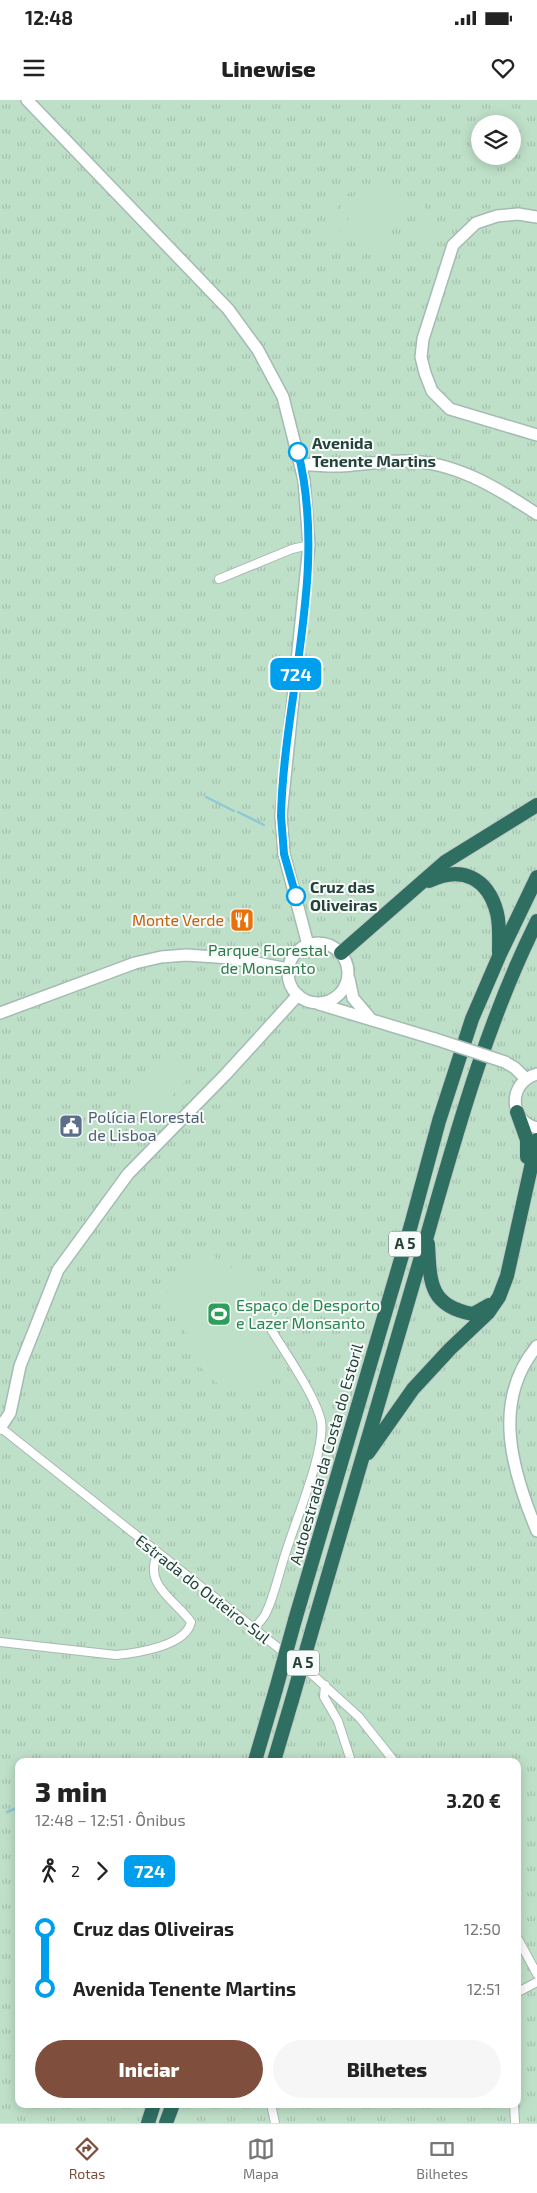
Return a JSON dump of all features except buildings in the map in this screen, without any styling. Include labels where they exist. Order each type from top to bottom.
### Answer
[{"type":"highway","points":[[341,953],[420,886],[445,862],[537,805]]},
{"type":"highway","points":[[420,886],[442,875],[452,873],[473,878],[482,884],[490,895],[498,914],[500,954]]},
{"type":"highway","name":"Autoestrada da Costa do Estoril","points":[[256,1758],[440,1121],[472,1019],[500,954],[537,877]]},
{"type":"highway","name":"A 5","points":[[275,1758],[457,1128],[490,1029],[517,962],[537,921]]},
{"type":"highway","points":[[428,1232],[432,1288],[443,1303],[460,1312],[473,1314],[487,1307],[495,1295],[503,1274],[527,1156],[527,1140],[516,1112]]},
{"type":"highway","points":[[362,1462],[413,1389],[450,1348],[488,1313],[499,1297],[507,1276],[537,1140]]},
{"type":"highway","points":[[148,2123],[153,2108]]},
{"type":"highway","points":[[166,2123],[172,2108]]},
{"type":"street","points":[[27,100],[228,310],[258,350],[283,397],[301,464],[307,508],[309,545],[281,816],[284,854],[308,945]]},
{"type":"street","points":[[537,217],[518,214],[497,216],[476,223],[453,245],[423,339],[421,357],[432,391],[450,409],[537,435]]},
{"type":"street","points":[[301,464],[336,466],[413,461],[442,467],[476,478],[497,488],[537,514]]},
{"type":"street","points":[[219,579],[292,549],[309,545]]},
{"type":"street","points":[[370,1018],[353,998],[347,963],[341,953],[326,944],[308,945],[295,954],[288,969],[291,986],[298,995],[312,1003],[370,1018],[505,1062],[532,1076],[519,1086],[515,1096],[516,1112],[527,1125],[537,1128]]},
{"type":"street","points":[[0,1013],[135,963],[161,957],[186,955],[231,958],[288,969]]},
{"type":"street","points":[[312,1003],[327,1002],[340,994],[347,982],[348,974]]},
{"type":"street","points":[[0,1429],[12,1406],[20,1366],[58,1270],[128,1174],[226,1074],[298,995]]},
{"type":"street","points":[[254,1628],[265,1615],[273,1594],[320,1444],[320,1418],[307,1391],[272,1330]]},
{"type":"street","points":[[537,1346],[524,1364],[517,1380],[510,1401],[510,1424],[516,1467],[526,1506],[537,1531]]},
{"type":"street","name":"Estrada do Outeiro-Sul","points":[[0,1429],[325,1685],[359,1717],[392,1758]]},
{"type":"street","points":[[0,1642],[116,1655],[134,1653],[167,1644],[178,1638],[186,1633],[191,1622],[158,1585],[154,1573],[154,1562],[158,1554]]},
{"type":"street","points":[[325,1685],[324,1697],[338,1721],[350,1758]]},
{"type":"street","points":[[521,1945],[537,1974]]},
{"type":"street","points":[[521,1990],[537,1982]]},
{"type":"street","points":[[272,2108],[275,2123]]},
{"type":"street","points":[[514,2108],[515,2123]]},
{"type":"green space","name":"Parque Florestal de Monsanto","points":[[0,100],[537,100],[537,2123],[0,2123]]},
{"type":"green space","points":[[355,185],[397,194],[419,202],[429,214],[431,230],[429,240],[419,251],[412,255],[404,256],[335,237],[330,222],[331,208],[344,189]],"holes":[[[356,190],[344,234],[343,234],[338,229],[336,223],[337,209],[344,197]],[[404,204],[418,208],[425,217],[420,241],[413,250],[403,251],[387,246],[393,226],[398,226]]]},
{"type":"green space","points":[[169,1055],[191,1075],[151,1119],[129,1099]]},
{"type":"green space","name":"Espaço de Desporto e Lazer Monsanto","points":[[211,1254],[230,1267],[255,1264],[272,1354],[267,1369],[252,1384],[247,1386],[233,1388],[224,1386],[206,1374],[198,1363],[183,1326],[162,1299],[186,1273]]},
{"type":"waterway","points":[[206,797],[234,811]]},
{"type":"waterway","points":[[238,812],[264,825]]},
{"type":"waterway","points":[[7,1812],[15,1809]]},
{"type":"bus line","name":"724","points":[[296,896],[284,854],[281,816],[282,790],[302,629],[309,545],[304,480],[298,452]]},
{"type":"place","name":"Avenida Tenente Martins","points":[[298,452]]},
{"type":"place","name":"Cruz das Oliveiras","points":[[296,896]]},
{"type":"place","name":"Monte Verde","points":[[242,920]]},
{"type":"place","name":"Polícia Florestal de Lisboa","points":[[71,1126]]},
{"type":"place","name":"Espaço de Desporto e Lazer Monsanto","points":[[219,1314]]}]
